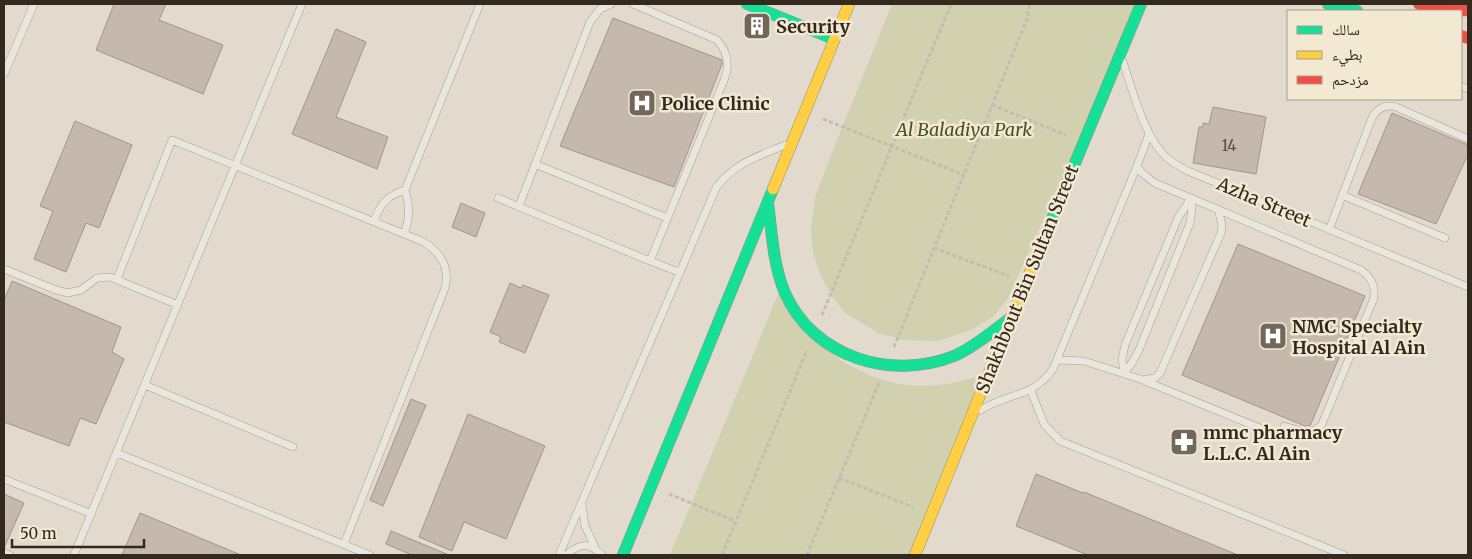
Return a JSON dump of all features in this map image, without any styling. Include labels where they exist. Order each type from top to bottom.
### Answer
[{"type":"main road","points":[[747,4],[834,40]]},
{"type":"main road","points":[[623,555],[849,4]]},
{"type":"main road","points":[[1328,4],[1350,9]]},
{"type":"main road","points":[[1419,4],[1449,10]]},
{"type":"main road","name":"Shakhbout Bin Sultan Street","points":[[915,555],[1083,142],[1142,6]]},
{"type":"main road","points":[[768,202],[774,253],[787,297],[799,316],[814,333],[847,355],[866,362],[886,366],[908,367],[931,364],[973,346],[1011,318]]},
{"type":"lane","points":[[4,74],[34,4]]},
{"type":"lane","points":[[74,555],[302,4]]},
{"type":"lane","points":[[404,234],[409,207],[405,190],[480,4]]},
{"type":"lane","points":[[519,206],[590,22],[600,9],[611,4]]},
{"type":"lane","points":[[632,4],[711,36],[721,45],[727,58],[727,72],[650,261]]},
{"type":"lane","name":"Azha Street","points":[[1120,54],[1131,89],[1149,134],[1165,156],[1188,171],[1468,287]]},
{"type":"lane","points":[[1329,230],[1372,118],[1382,108],[1391,106],[1468,138]]},
{"type":"lane","points":[[969,420],[993,403],[1031,391],[1047,378],[1058,360],[1149,134]]},
{"type":"lane","points":[[117,279],[172,140],[424,242],[438,253],[448,279],[344,544]]},
{"type":"lane","points":[[559,555],[711,198],[722,179],[740,164],[792,142]]},
{"type":"lane","points":[[535,164],[667,218]]},
{"type":"lane","points":[[1137,166],[1142,173],[1155,183],[1361,270],[1367,274],[1374,285],[1374,298],[1322,424],[1310,432],[1284,426]]},
{"type":"lane","points":[[374,222],[376,214],[385,201],[398,192],[405,190]]},
{"type":"lane","points":[[1342,195],[1445,238]]},
{"type":"lane","points":[[498,198],[679,272]]},
{"type":"lane","points":[[1124,373],[1122,360],[1125,346],[1178,218],[1191,198]]},
{"type":"lane","points":[[1124,373],[1139,350],[1190,223],[1191,198]]},
{"type":"lane","points":[[1143,380],[1155,378],[1163,368],[1221,233],[1222,225],[1218,209]]},
{"type":"lane","points":[[4,269],[68,293],[81,290],[97,278],[117,279],[178,306]]},
{"type":"lane","points":[[1058,360],[1084,360],[1124,373],[1282,437]]},
{"type":"lane","points":[[145,385],[293,447]]},
{"type":"lane","points":[[1031,391],[1044,424],[1060,441],[1344,555]]},
{"type":"lane","points":[[117,453],[370,555]]},
{"type":"lane","points":[[4,479],[92,514]]},
{"type":"lane","points":[[582,502],[585,526],[595,547],[602,555]]},
{"type":"lane","points":[[566,555],[576,547],[595,547]]},
{"type":"lane","points":[[4,552],[10,555]]},
{"type":"path","points":[[722,555],[951,4]]},
{"type":"path","points":[[807,555],[964,175],[1027,19],[1030,4]]},
{"type":"path","points":[[992,105],[1083,142]]},
{"type":"path","points":[[806,112],[964,175]]},
{"type":"path","points":[[934,248],[1026,282]]},
{"type":"path","points":[[839,478],[931,514]]},
{"type":"path","points":[[651,486],[736,521]]},
{"type":"green space","name":"Al Baladiya Park","points":[[892,4],[1141,4],[1008,298],[994,316],[971,330],[938,341],[903,340],[879,333],[845,313],[831,295],[819,272],[812,248],[811,227],[815,198]]},
{"type":"green space","points":[[779,292],[838,358],[870,376],[886,381],[917,386],[950,383],[982,375],[909,555],[670,555]]},
{"type":"building","points":[[114,4],[166,4],[159,20],[223,45],[203,94],[96,50]]},
{"type":"building","name":"Police Clinic","points":[[613,18],[722,60],[674,187],[560,146]]},
{"type":"building","points":[[336,29],[366,42],[336,117],[388,137],[377,169],[292,134]]},
{"type":"building","points":[[1213,107],[1266,117],[1256,174],[1193,163],[1199,127],[1203,127],[1203,123],[1209,124]]},
{"type":"building","points":[[1392,113],[1468,145],[1468,154],[1436,224],[1358,194]]},
{"type":"building","points":[[75,121],[132,145],[99,228],[86,223],[66,272],[34,259],[53,211],[40,206]]},
{"type":"building","points":[[461,203],[485,213],[476,237],[452,227]]},
{"type":"building","name":"NMC Specialty Hospital Al Ain","points":[[1238,244],[1365,296],[1310,426],[1305,426],[1182,375]]},
{"type":"building","points":[[12,281],[121,327],[112,352],[124,359],[96,424],[80,418],[69,446],[4,422],[4,300]]},
{"type":"building","points":[[510,283],[521,288],[523,285],[549,295],[525,353],[499,342],[501,337],[490,332]]},
{"type":"building","points":[[411,399],[426,405],[383,506],[370,500]]},
{"type":"building","points":[[468,414],[545,446],[506,539],[464,522],[452,551],[419,537]]},
{"type":"building","points":[[1036,474],[1238,555],[1088,555],[1016,526]]},
{"type":"building","points":[[4,494],[24,503],[4,548]]},
{"type":"building","points":[[140,513],[241,555],[122,555]]},
{"type":"building","points":[[391,531],[449,555],[412,555],[386,544]]},
{"type":"traffic: fast","points":[[747,4],[834,39]]},
{"type":"traffic: fast","points":[[1039,250],[1141,4]]},
{"type":"traffic: fast","points":[[1328,4],[1353,10]]},
{"type":"traffic: fast","points":[[623,555],[773,189]]},
{"type":"traffic: fast","points":[[768,203],[775,260],[785,293],[798,315],[814,333],[834,348],[856,358],[880,364],[905,366],[930,363],[962,352],[1011,318]]},
{"type":"traffic: slow","points":[[773,189],[849,4]]},
{"type":"traffic: slow","points":[[915,555],[1039,250]]},
{"type":"traffic: jam","points":[[1419,4],[1449,10]]},
{"type":"traffic: jam","points":[[1462,10],[1468,10]]},
{"type":"traffic: jam","points":[[1462,36],[1468,38]]},
{"type":"place","name":"Security","points":[[757,26]]},
{"type":"place","name":"Police Clinic","points":[[642,103]]},
{"type":"place","name":"NMC Specialty Hospital Al Ain","points":[[1273,336]]},
{"type":"place","name":"mmc pharmacy L.L.C. Al Ain","points":[[1184,442]]}]
